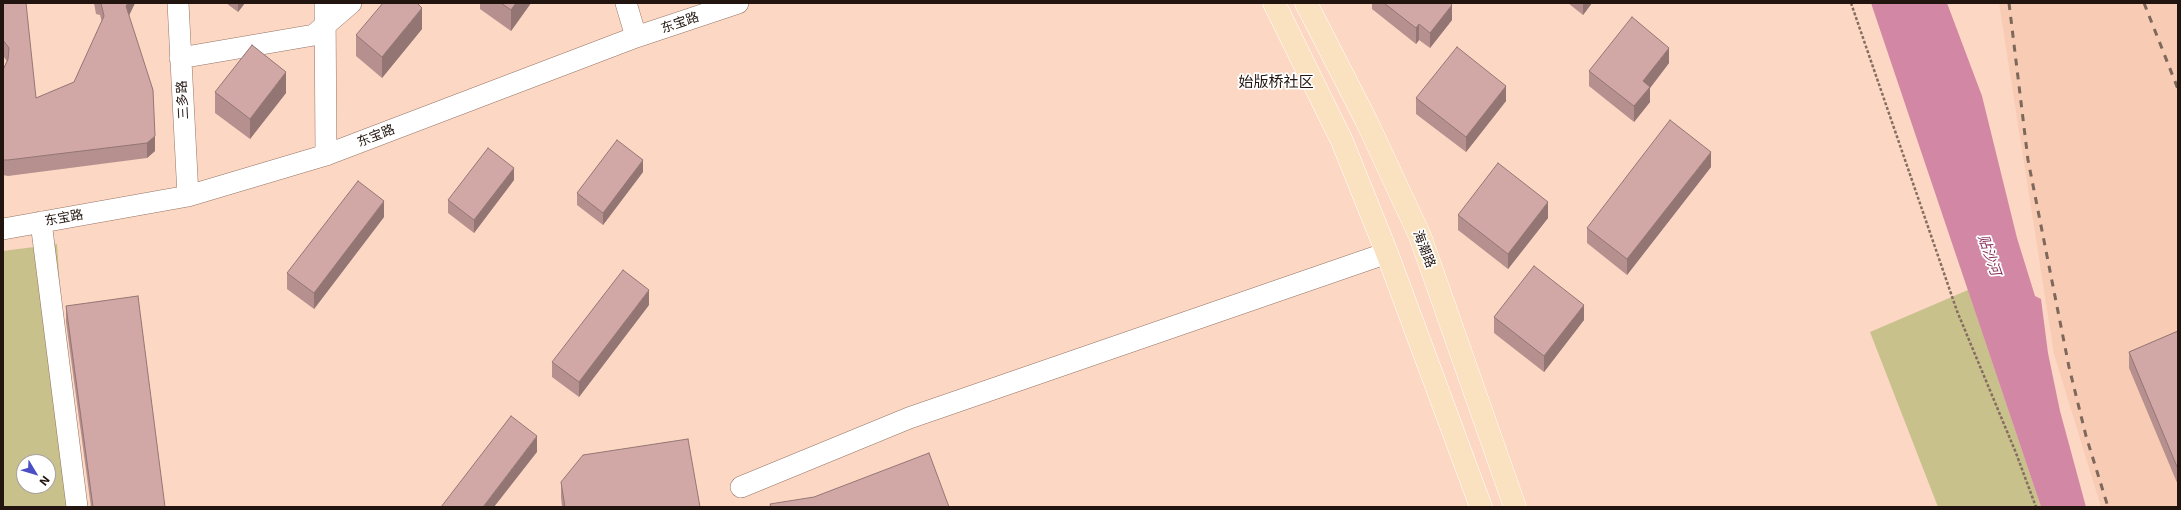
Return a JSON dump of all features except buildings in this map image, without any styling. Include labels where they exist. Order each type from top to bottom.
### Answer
[{"type":"main road","points":[[1274,3],[1342,141],[1387,254],[1481,507]]},
{"type":"main road","name":"海潮路","points":[[1306,3],[1367,122],[1420,236],[1516,507]]},
{"type":"street","name":"三多路","points":[[178,3],[188,196]]},
{"type":"street","points":[[325,3],[326,155]]},
{"type":"street","points":[[180,58],[314,35],[350,3]]},
{"type":"street","points":[[626,3],[636,37]]},
{"type":"street","name":"东宝路","points":[[3,229],[188,196],[326,155],[636,37],[738,3]]},
{"type":"street","points":[[41,222],[77,507]]},
{"type":"street","points":[[741,487],[909,418],[1387,254]]},
{"type":"path","points":[[1850,3],[1957,311],[2016,453],[2036,507]]},
{"type":"shaded area","points":[[1999,3],[2178,3],[2178,507],[2101,507],[2054,354]]},
{"type":"shaded area","points":[[57,244],[75,507],[3,507],[3,251]]},
{"type":"shaded area","points":[[1968,290],[2041,507],[1938,507],[1870,332]]},
{"type":"water","name":"贴沙河","points":[[1871,3],[1947,3],[1982,96],[2017,238],[2035,296],[2041,299],[2048,353],[2060,411],[2086,507],[2041,507]]},
{"type":"railway","points":[[2009,3],[2028,160],[2069,367],[2086,436],[2108,507]]},
{"type":"railway","points":[[2144,3],[2178,89]]},
{"type":"district","name":"始版桥社区","points":[[1276,82]]}]
